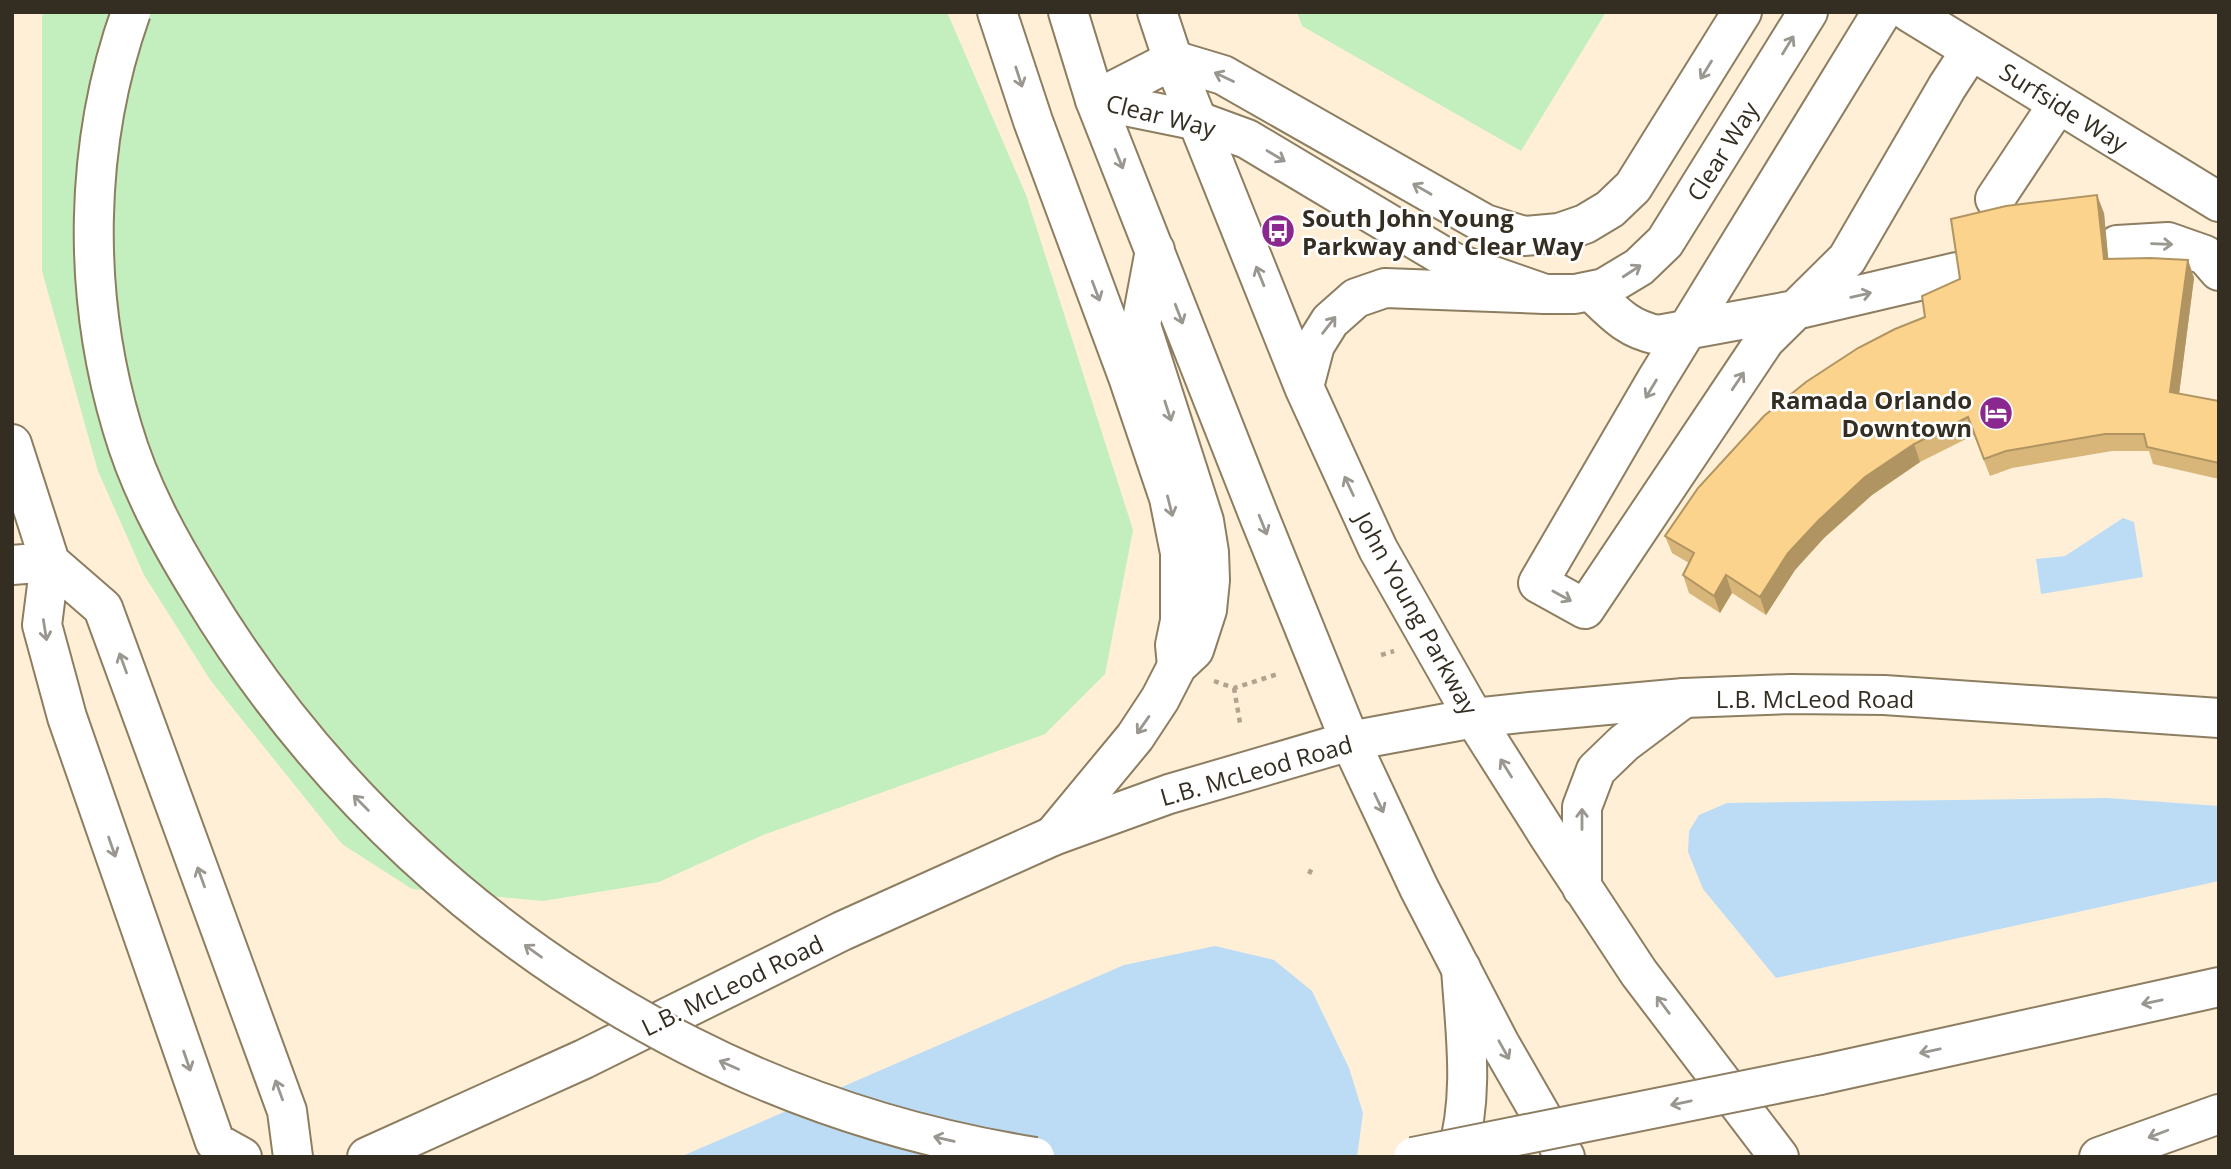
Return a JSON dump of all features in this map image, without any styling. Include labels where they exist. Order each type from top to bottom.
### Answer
[{"type":"main road","points":[[131,12],[106,104],[97,163],[94,218],[101,318],[108,367],[122,427],[147,494],[190,575],[242,658],[317,756],[405,848],[476,909],[552,965],[654,1027],[716,1059],[844,1111],[923,1134],[1035,1157]]},
{"type":"main road","points":[[998,12],[1033,121],[1128,377],[1169,498],[1180,553],[1180,621],[1175,645],[1190,672]]},
{"type":"main road","points":[[1068,12],[1095,100],[1350,741],[1419,888],[1500,1044],[1565,1157]]},
{"type":"main road","name":"John Young Parkway","points":[[1157,12],[1173,60],[1304,387],[1378,549],[1474,718],[1582,888],[1639,973],[1779,1157]]},
{"type":"main road","name":"Clear Way","points":[[1095,100],[1173,60],[1223,75],[1485,224],[1524,236],[1559,233],[1585,224],[1610,209],[1633,187],[1742,12]]},
{"type":"main road","name":"Clear Way","points":[[1095,100],[1198,121],[1247,139],[1453,262],[1545,294],[1575,294],[1604,288],[1639,267],[1665,242],[1808,12]]},
{"type":"main road","points":[[1882,12],[1687,330],[1538,583],[1585,609],[1765,340],[1847,259],[1971,50]]},
{"type":"main road","name":"Surfside Way","points":[[1909,12],[2219,202]]},
{"type":"main road","points":[[1995,199],[2058,104]]},
{"type":"main road","points":[[2117,246],[2168,242],[2214,253]]},
{"type":"main road","points":[[1053,836],[1135,737],[1160,699],[1190,672],[1207,610],[1210,580],[1204,521],[1141,325],[1154,250]]},
{"type":"main road","points":[[1591,291],[1623,322],[1642,332],[1658,335],[1795,310],[1957,272]]},
{"type":"main road","points":[[1304,387],[1315,345],[1330,321],[1356,298],[1385,288],[1545,294]]},
{"type":"main road","points":[[12,444],[50,562],[42,625],[67,717],[215,1142],[242,1157]]},
{"type":"main road","points":[[12,565],[50,562],[103,608],[286,1111],[293,1157]]},
{"type":"main road","name":"L.B. McLeod Road","points":[[366,1157],[584,1059],[842,931],[1053,836],[1169,794],[1350,741],[1474,718],[1684,698],[1790,694],[1884,695],[2219,718]]},
{"type":"main road","points":[[1582,888],[1582,807],[1596,770],[1623,743],[1684,698]]},
{"type":"main road","points":[[1456,1157],[1462,1135],[1469,1081],[1461,968]]},
{"type":"main road","points":[[1413,1157],[1820,1075],[2219,988]]},
{"type":"main road","points":[[2099,1157],[2219,1114]]},
{"type":"path","points":[[1381,654],[1394,650]]},
{"type":"path","points":[[1190,672],[1234,688],[1278,674]]},
{"type":"path","points":[[1234,688],[1240,723]]},
{"type":"path","points":[[1309,874],[1312,866]]},
{"type":"green space","points":[[45,12],[947,12],[1026,195],[1133,530],[1105,674],[1045,734],[763,835],[659,882],[543,901],[412,889],[342,844],[211,681],[144,575],[98,471],[42,271],[42,16]]},
{"type":"green space","points":[[1297,12],[1606,12],[1521,151],[1302,26]]},
{"type":"water","points":[[2123,518],[2134,522],[2143,577],[2041,594],[2036,559],[2065,556]]},
{"type":"water","points":[[2107,798],[2219,806],[2219,881],[1776,978],[1703,889],[1688,852],[1689,831],[1699,815],[1727,803]]},
{"type":"water","points":[[1215,946],[1274,960],[1312,991],[1349,1068],[1363,1113],[1357,1157],[680,1157],[1124,965]]},
{"type":"building","name":"Ramada Orlando Downtown","points":[[2097,195],[2104,259],[2188,260],[2170,392],[2219,401],[2219,463],[2147,447],[2144,434],[2105,434],[2006,451],[1984,459],[1968,417],[1914,444],[1865,477],[1788,553],[1760,597],[1726,575],[1714,596],[1683,575],[1694,553],[1665,536],[1698,488],[1764,416],[1806,382],[1858,348],[1925,317],[1922,296],[1960,279],[1951,219],[2006,206]]},
{"type":"place","name":"South John Young Parkway and Clear Way","points":[[1278,231]]},
{"type":"place","name":"Ramada Orlando Downtown","points":[[1996,413]]}]
